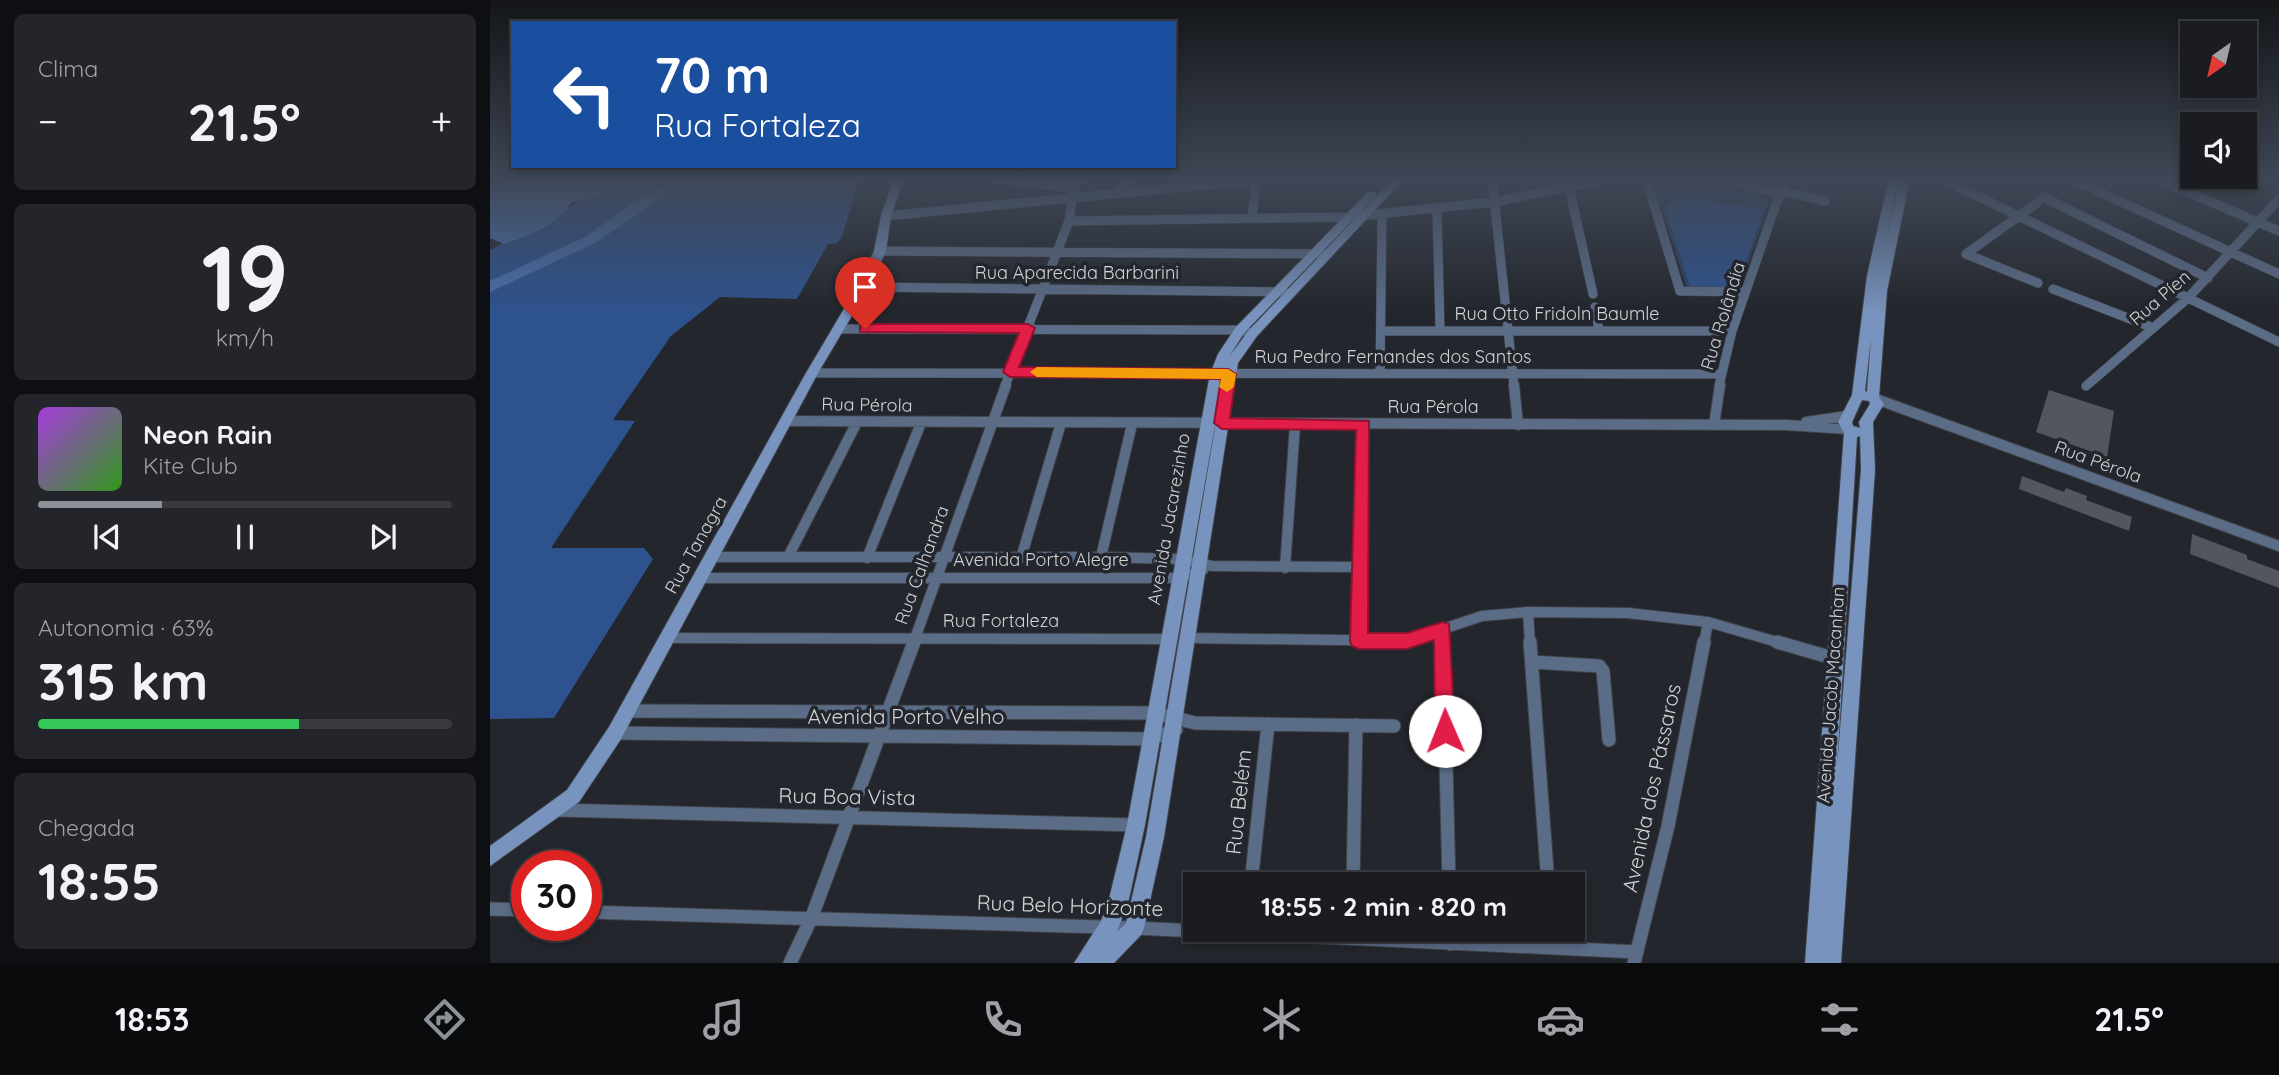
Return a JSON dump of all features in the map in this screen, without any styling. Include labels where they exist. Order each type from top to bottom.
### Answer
[{"type":"street","name":"Rua Tanagra","points":[[490,857],[557,810],[585,782],[615,733],[812,373],[863,287],[880,251],[885,223]]},
{"type":"street","name":"Rua Calhandra","points":[[790,963],[811,919],[880,738],[1010,372],[1068,223]]},
{"type":"street","name":"Avenida Jacarezinho","points":[[1322,253],[1344,223]]},
{"type":"street","name":"Avenida Jacarezinho","points":[[1084,963],[1109,927],[1119,899],[1136,825],[1181,559],[1222,374],[1247,331],[1322,253],[1355,223]]},
{"type":"street","points":[[1380,374],[1382,223]]},
{"type":"street","points":[[1437,223],[1440,329]]},
{"type":"street","points":[[1495,223],[1518,425]]},
{"type":"street","points":[[1577,223],[1593,294]]},
{"type":"street","points":[[1660,223],[1680,291],[1745,292]]},
{"type":"street","name":"Rua Rolândia","points":[[1714,425],[1721,374],[1732,331],[1770,223]]},
{"type":"street","name":"Avenida Jacob Macanhan","points":[[1815,963],[1853,426],[1873,276],[1884,223]]},
{"type":"street","name":"Avenida Jacob Macanhan","points":[[1853,426],[1867,419],[1875,402],[1881,291],[1895,223]]},
{"type":"street","points":[[2009,223],[1966,254],[2038,283]]},
{"type":"street","points":[[2036,223],[2279,342]]},
{"type":"street","points":[[2089,223],[2208,278]]},
{"type":"street","points":[[2167,223],[2279,274]]},
{"type":"street","name":"Rua Píen","points":[[2086,386],[2151,327],[2188,298],[2258,223]]},
{"type":"street","points":[[2261,223],[2279,231]]},
{"type":"street","points":[[880,251],[1322,253]]},
{"type":"street","name":"Rua Aparecida Barbarini","points":[[863,287],[1284,292]]},
{"type":"street","points":[[2053,289],[2151,327]]},
{"type":"street","points":[[1595,307],[1599,330]]},
{"type":"street","points":[[838,329],[1247,331]]},
{"type":"street","name":"Rua Otto Fridoln Baumle","points":[[1382,331],[1732,331]]},
{"type":"street","name":"Rua Pedro Fernandes dos Santos","points":[[812,373],[1721,374]]},
{"type":"street","points":[[1858,395],[1875,402]]},
{"type":"street","name":"Rua Pérola","points":[[1875,402],[2279,546]]},
{"type":"street","name":"Rua Pérola","points":[[787,421],[921,424],[992,422],[1853,426]]},
{"type":"street","points":[[788,557],[857,422]]},
{"type":"street","points":[[1021,558],[1061,423]]},
{"type":"street","name":"Avenida Jacarezinho","points":[[1134,928],[1155,837],[1188,638],[1203,567],[1213,423]]},
{"type":"street","points":[[867,558],[921,424]]},
{"type":"street","points":[[1101,557],[1132,424]]},
{"type":"street","points":[[1285,568],[1295,425]]},
{"type":"street","points":[[1359,641],[1364,425]]},
{"type":"street","name":"Avenida Jacob Macanhan","points":[[1832,963],[1868,470],[1853,426]]},
{"type":"street","name":"Avenida Porto Alegre","points":[[712,557],[1101,557],[1181,559],[1203,567],[1360,567]]},
{"type":"street","name":"Avenida Porto Alegre","points":[[700,578],[1179,578],[1203,567]]},
{"type":"street","points":[[1188,638],[1407,641],[1482,616],[1528,612],[1629,613],[1708,622],[1836,659]]},
{"type":"street","points":[[1528,612],[1547,872]]},
{"type":"street","name":"Avenida dos Pássaros","points":[[1635,958],[1668,826],[1708,622]]},
{"type":"street","points":[[1443,630],[1449,872]]},
{"type":"street","name":"Rua Fortaleza","points":[[666,638],[1168,639]]},
{"type":"street","points":[[1532,662],[1599,666],[1603,671],[1609,740]]},
{"type":"street","name":"Avenida Porto Velho","points":[[626,711],[1155,713],[1173,725]]},
{"type":"street","name":"Avenida Porto Velho","points":[[615,733],[1150,739],[1173,725],[1195,723],[1394,726]]},
{"type":"street","name":"Rua Belém","points":[[1252,872],[1268,724]]},
{"type":"street","points":[[1353,872],[1356,725]]},
{"type":"street","name":"Rua Boa Vista","points":[[557,810],[1136,825]]},
{"type":"street","points":[[490,909],[511,910]]},
{"type":"street","name":"Rua Belo Horizonte","points":[[602,912],[1183,930]]},
{"type":"street","points":[[1100,963],[1134,928]]},
{"type":"street","name":"Rua Belo Horizonte","points":[[1502,942],[1635,958]]},
{"type":"street","points":[[1553,942],[1553,947]]},
{"type":"shaded area","points":[[490,223],[550,223],[504,244],[490,238]]},
{"type":"shaded area","points":[[540,223],[846,223],[837,243],[828,244],[797,299],[720,297],[671,336],[613,420],[635,421],[551,548],[644,548],[653,559],[554,718],[490,719],[490,250]]},
{"type":"shaded area","points":[[1666,223],[1762,223],[1739,290],[1687,289]]},
{"type":"shaded area","points":[[1670,223],[1759,223],[1737,288],[1690,287]]},
{"type":"building","points":[[2049,390],[2114,411],[2107,457],[2036,432]]},
{"type":"building","points":[[2022,476],[2064,492],[2066,488],[2087,496],[2086,500],[2132,517],[2129,531],[2019,489]]},
{"type":"building","points":[[2192,534],[2247,555],[2247,559],[2279,571],[2279,588],[2190,554]]},
{"type":"waterway","points":[[490,287],[590,240],[614,223]]},
{"type":"slow traffic","points":[[1037,372],[1228,374],[1227,387]]},
{"type":"route","points":[[865,329],[1028,328],[1010,372],[1228,374],[1222,423],[1364,425],[1359,641],[1407,641],[1443,630],[1445,731]]}]
